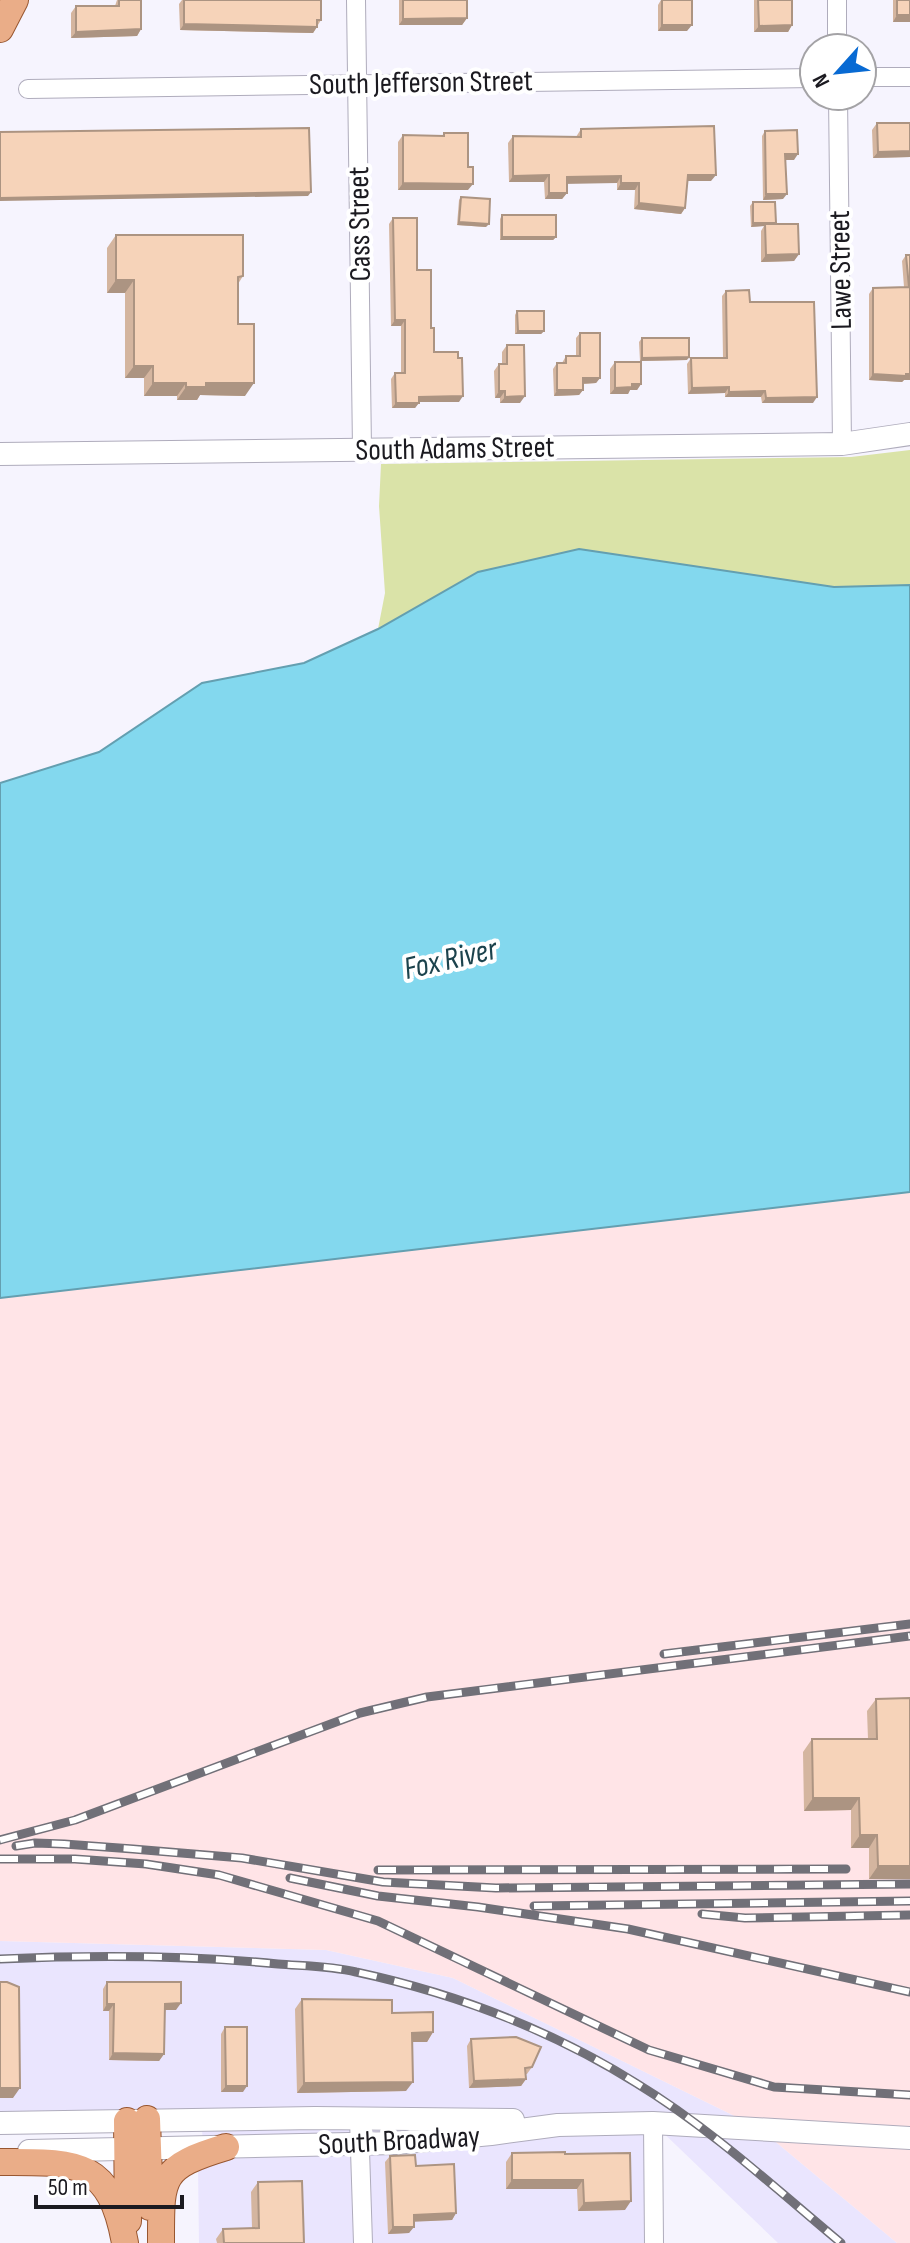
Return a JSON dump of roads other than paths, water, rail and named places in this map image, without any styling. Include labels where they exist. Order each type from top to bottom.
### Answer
[{"type":"main road","points":[[0,29],[15,0]]},
{"type":"main road","points":[[137,2120],[151,2243]]},
{"type":"main road","points":[[161,2243],[161,2207],[167,2178],[191,2158],[226,2147]]},
{"type":"main road","points":[[126,2243],[138,2149]]},
{"type":"main road","points":[[0,2162],[71,2164],[89,2173],[110,2193],[126,2243]]},
{"type":"street","name":"Cass Street","points":[[356,0],[362,449]]},
{"type":"street","points":[[837,0],[837,32]]},
{"type":"street","points":[[878,77],[910,77]]},
{"type":"street","name":"South Jefferson Street","points":[[28,89],[798,78]]},
{"type":"street","name":"Lawe Street","points":[[838,112],[842,444]]},
{"type":"street","name":"South Adams Street","points":[[0,454],[842,444],[910,434]]},
{"type":"street","points":[[359,2119],[363,2243]]},
{"type":"street","name":"South Broadway","points":[[0,2123],[359,2119],[505,2120],[558,2125]]},
{"type":"street","points":[[653,2123],[654,2243]]},
{"type":"street","name":"South Broadway","points":[[0,2152],[359,2144],[491,2134],[558,2125],[653,2123],[910,2138]]},
{"type":"water","name":"Fox River","points":[[579,549],[834,587],[910,585],[910,1192],[0,1298],[0,783],[99,752],[202,683],[304,663],[378,629],[478,572]]},
{"type":"railway","points":[[664,1654],[910,1624]]},
{"type":"railway","points":[[0,1840],[75,1820],[360,1713],[427,1697],[910,1636]]},
{"type":"railway","points":[[16,1846],[64,1844],[242,1858],[383,1882],[496,1888],[910,1884]]},
{"type":"railway","points":[[0,1859],[75,1859],[146,1864],[219,1875],[378,1921],[649,2050],[774,2087],[910,2095]]},
{"type":"railway","points":[[378,1870],[846,1869]]},
{"type":"railway","points":[[290,1878],[378,1896],[628,1929],[910,1992]]},
{"type":"railway","points":[[534,1906],[910,1901]]},
{"type":"railway","points":[[702,1914],[745,1918],[910,1915]]},
{"type":"railway","points":[[0,1959],[174,1957],[327,1967],[393,1981],[465,2002],[570,2046],[663,2100],[716,2139],[841,2243]]}]
